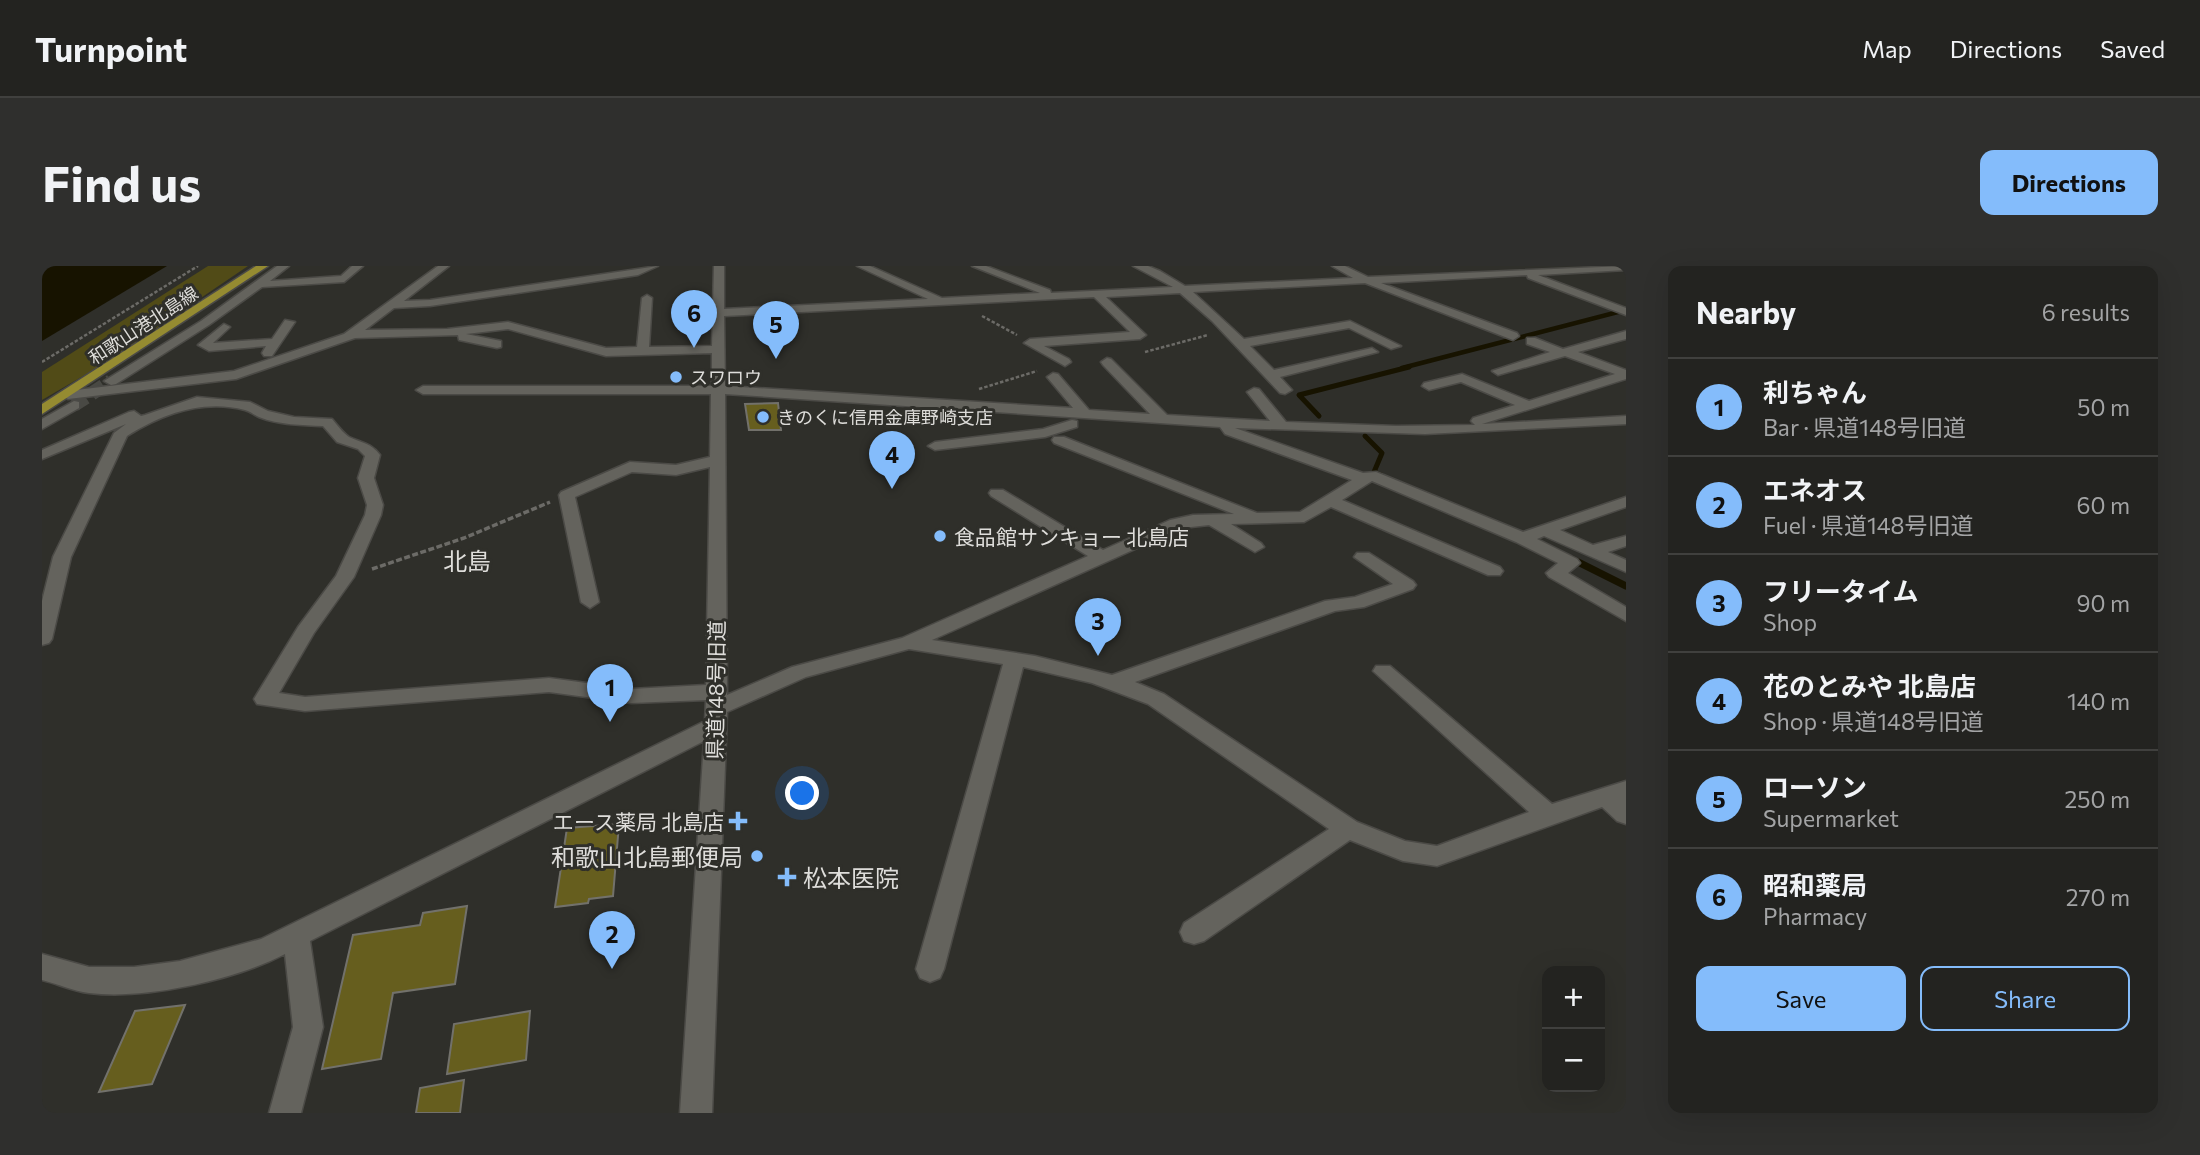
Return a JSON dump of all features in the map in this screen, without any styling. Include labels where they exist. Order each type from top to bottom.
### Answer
[{"type":"main road","name":"和歌山港北島線","points":[[42,410],[71,400],[263,266]]},
{"type":"street","points":[[111,381],[205,323],[284,266]]},
{"type":"street","points":[[261,284],[295,285],[344,279],[358,266]]},
{"type":"street","points":[[42,425],[71,400],[236,375],[352,334],[444,266]]},
{"type":"street","points":[[391,305],[430,303],[638,272],[653,266]]},
{"type":"street","name":"県道148号旧道","points":[[696,1113],[716,708],[719,266]]},
{"type":"street","points":[[862,266],[948,301]]},
{"type":"street","points":[[977,266],[1055,295]]},
{"type":"street","points":[[1138,266],[1158,271],[1184,289],[1191,302],[1239,344],[1285,390]]},
{"type":"street","points":[[1337,266],[1362,280],[1513,336]]},
{"type":"street","points":[[719,313],[1626,267]]},
{"type":"street","points":[[1288,272],[1306,283]]},
{"type":"street","points":[[1524,272],[1623,311]]},
{"type":"street","points":[[1030,343],[1140,335],[1116,306],[1096,293]]},
{"type":"street","points":[[643,351],[648,299]]},
{"type":"street","points":[[278,361],[266,355],[289,322]]},
{"type":"street","points":[[1239,344],[1349,324],[1395,346]]},
{"type":"street","points":[[352,334],[447,333],[508,325],[606,352],[719,349]]},
{"type":"street","points":[[224,327],[204,345],[209,347],[275,342]]},
{"type":"street","points":[[447,333],[497,344]]},
{"type":"street","points":[[1499,371],[1626,335]]},
{"type":"street","points":[[1081,339],[1092,350]]},
{"type":"street","points":[[1531,341],[1626,375]]},
{"type":"street","points":[[1030,343],[1065,362]]},
{"type":"street","points":[[1270,375],[1372,352]]},
{"type":"street","points":[[1107,362],[1163,419]]},
{"type":"street","points":[[1479,429],[1478,421],[1626,375]]},
{"type":"street","points":[[1053,377],[1092,415]]},
{"type":"street","points":[[1429,386],[1461,378],[1529,406]]},
{"type":"street","points":[[42,455],[194,390],[208,379]]},
{"type":"street","points":[[423,390],[570,387],[719,390],[1224,423],[1399,430],[1479,429],[1626,420]]},
{"type":"street","points":[[1254,393],[1282,426]]},
{"type":"street","points":[[133,424],[206,400],[250,406],[263,414],[294,421],[327,422],[342,439],[363,446],[373,454],[366,478],[375,505],[345,578],[305,631],[265,699],[305,704],[549,685],[716,708]]},
{"type":"street","points":[[43,633],[62,557],[121,433],[170,406],[169,401]]},
{"type":"street","points":[[935,446],[1045,433],[1092,415]]},
{"type":"street","points":[[1224,423],[1230,431],[1364,479]]},
{"type":"street","points":[[1059,440],[1261,519]]},
{"type":"street","points":[[590,602],[567,495],[630,467],[676,470],[719,460]]},
{"type":"street","points":[[42,967],[87,980],[134,981],[230,961],[296,936],[716,708],[799,672],[909,643],[1175,524],[1304,517],[1371,475],[1530,535],[1593,551],[1626,567]]},
{"type":"street","points":[[997,492],[1100,556]]},
{"type":"street","points":[[1331,501],[1494,571]]},
{"type":"street","points":[[1530,535],[1626,502]]},
{"type":"street","points":[[1213,520],[1255,547]]},
{"type":"street","points":[[1530,535],[1571,564],[1555,573],[1626,615]]},
{"type":"street","points":[[1593,551],[1626,541]]},
{"type":"street","points":[[1113,682],[1332,605],[1357,603],[1406,585],[1363,557]]},
{"type":"street","points":[[909,643],[1113,682],[1156,699],[1348,829],[1403,851],[1437,856],[1615,793],[1626,814]]},
{"type":"street","points":[[930,969],[1014,661]]},
{"type":"street","points":[[1383,671],[1548,815]]},
{"type":"street","points":[[1194,932],[1348,829]]},
{"type":"street","points":[[285,1113],[308,1027],[296,936]]},
{"type":"path","points":[[42,362],[198,266]]},
{"type":"path","points":[[948,301],[1030,343]]},
{"type":"path","points":[[345,578],[419,555],[567,495]]},
{"type":"shaded area","points":[[42,266],[167,266],[42,341]]},
{"type":"shaded area","points":[[208,266],[248,266],[102,365],[42,400],[42,372]]},
{"type":"building","name":"きのくに信用金庫野崎支店","points":[[778,403],[781,430],[749,430],[745,404]]},
{"type":"building","points":[[619,824],[613,896],[589,899],[588,903],[555,907],[567,828]]},
{"type":"building","points":[[467,906],[455,984],[393,993],[381,1059],[322,1069],[353,935],[420,925],[423,913]]},
{"type":"building","points":[[185,1005],[152,1084],[99,1092],[135,1011]]},
{"type":"building","points":[[530,1011],[526,1060],[447,1074],[454,1024]]},
{"type":"building","points":[[464,1080],[460,1113],[416,1113],[420,1088]]},
{"type":"waterway","points":[[1402,368],[1626,310]]},
{"type":"waterway","points":[[1319,416],[1299,395],[1409,367]]},
{"type":"waterway","points":[[1365,436],[1382,453],[1374,472],[1381,475]]},
{"type":"waterway","points":[[1572,559],[1626,586]]},
{"type":"tunnel","points":[[74,405],[111,381]]},
{"type":"place","name":"昭和薬局","points":[[694,348]]},
{"type":"place","name":"ローソン","points":[[776,359]]},
{"type":"place","name":"スワロウ","points":[[676,377]]},
{"type":"place","name":"きのくに信用金庫野崎支店","points":[[763,417]]},
{"type":"place","name":"花のとみや 北島店","points":[[892,489]]},
{"type":"place","name":"食品館サンキョー 北島店","points":[[940,536]]},
{"type":"place","name":"フリータイム","points":[[1098,656]]},
{"type":"place","name":"利ちゃん","points":[[610,722]]},
{"type":"place","name":"エース薬局 北島店","points":[[738,821]]},
{"type":"place","name":"和歌山北島郵便局","points":[[757,856]]},
{"type":"place","name":"松本医院","points":[[787,877]]},
{"type":"place","name":"エネオス","points":[[612,969]]},
{"type":"district","name":"北島","points":[[467,560]]}]
